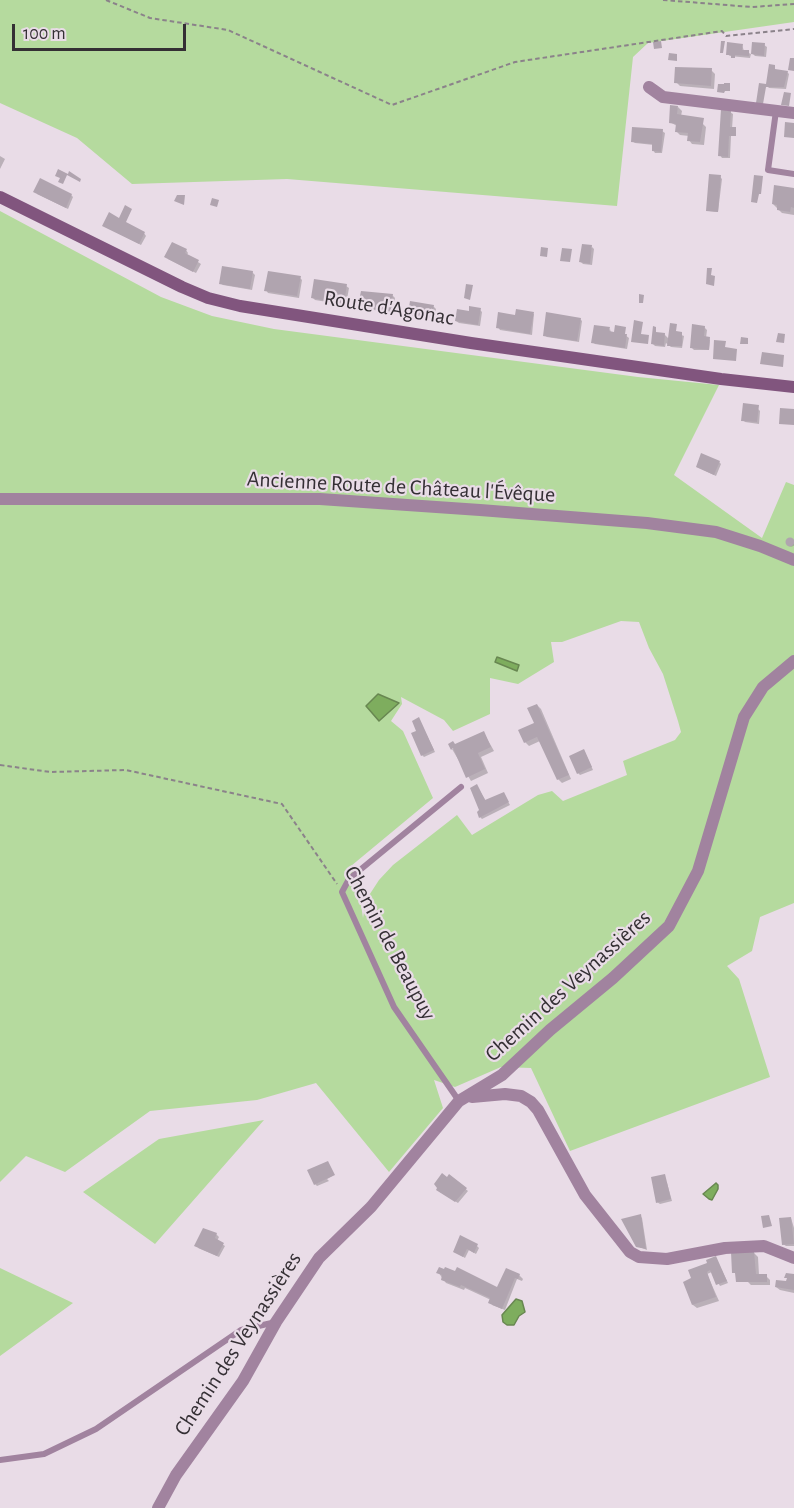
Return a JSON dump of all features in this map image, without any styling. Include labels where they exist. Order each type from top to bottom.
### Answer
[{"type":"main road","name":"Route d'Agonac","points":[[0,197],[182,287],[208,298],[240,306],[471,343],[721,379],[794,387]]},
{"type":"street","points":[[649,87],[663,97],[794,113]]},
{"type":"street","name":"Ancienne Route de Château l'Évêque","points":[[0,499],[320,499],[492,511],[647,523],[716,532],[794,560]]},
{"type":"street","name":"Chemin des Veynassières","points":[[158,1508],[176,1475],[243,1381],[276,1322],[319,1258],[371,1207],[465,1097],[502,1075],[669,926],[698,871],[744,717],[763,687],[794,661]]},
{"type":"street","points":[[465,1097],[505,1094],[521,1096],[531,1102],[538,1110],[585,1195],[630,1252],[639,1257],[667,1259],[725,1248],[764,1246],[794,1258]]},
{"type":"lane","points":[[776,110],[768,170],[794,174]]},
{"type":"lane","points":[[342,892],[349,879],[461,787]]},
{"type":"lane","name":"Chemin de Beaupuy","points":[[342,892],[394,1006],[465,1097]]},
{"type":"lane","points":[[0,1461],[44,1454],[96,1430],[241,1330],[276,1322]]},
{"type":"path","points":[[106,0],[150,18],[228,30],[392,105],[515,62],[722,31],[726,36],[794,29]]},
{"type":"path","points":[[663,0],[752,8],[794,4]]},
{"type":"path","name":"Chemin de Beaupuy","points":[[0,765],[50,772],[126,770],[282,804],[342,892]]},
{"type":"shaded area","points":[[0,0],[794,0],[794,22],[648,43],[633,57],[617,206],[287,179],[132,184],[77,138],[0,103]]},
{"type":"shaded area","points":[[0,211],[161,297],[212,316],[274,329],[638,377],[719,385],[674,475],[762,538],[786,482],[794,485],[794,903],[760,917],[752,951],[727,966],[739,979],[770,1077],[570,1151],[531,1068],[501,1067],[455,1087],[434,1080],[443,1108],[389,1172],[316,1083],[257,1100],[150,1111],[65,1172],[26,1156],[0,1182]],"holes":[[[621,621],[639,622],[649,648],[663,674],[678,721],[681,732],[675,740],[623,761],[627,775],[563,801],[552,791],[538,795],[472,835],[457,815],[393,865],[379,880],[366,900],[363,918],[358,884],[351,866],[433,798],[403,731],[391,721],[402,704],[401,697],[444,720],[453,731],[490,714],[490,678],[518,684],[554,662],[551,642],[562,642]]]},
{"type":"shaded area","points":[[497,657],[519,665],[517,671],[495,662]]},
{"type":"shaded area","points":[[378,694],[399,703],[379,721],[366,706]]},
{"type":"shaded area","points":[[264,1120],[155,1244],[83,1192],[159,1139]]},
{"type":"shaded area","points":[[716,1183],[718,1189],[712,1200],[709,1199],[703,1194]]},
{"type":"shaded area","points":[[0,1268],[73,1303],[0,1356]]},
{"type":"shaded area","points":[[516,1299],[522,1301],[525,1312],[519,1316],[514,1325],[507,1325],[503,1322],[502,1315]]},
{"type":"building","points":[[661,41],[662,48],[654,49],[653,42]]},
{"type":"building","points":[[721,41],[725,41],[723,53],[720,53]]},
{"type":"building","points":[[727,42],[743,44],[742,50],[749,50],[749,56],[735,55],[735,58],[731,58],[731,55],[726,55]]},
{"type":"building","points":[[752,42],[765,43],[764,56],[751,54]]},
{"type":"building","points":[[669,53],[677,54],[677,61],[668,60]]},
{"type":"building","points":[[790,58],[794,58],[794,71],[788,70]]},
{"type":"building","points":[[769,64],[775,65],[775,69],[788,71],[784,87],[766,87],[763,104],[756,103],[759,83],[766,84]]},
{"type":"building","points":[[675,67],[712,68],[711,86],[674,83]]},
{"type":"building","points":[[730,83],[730,91],[717,92],[718,84]]},
{"type":"building","points":[[784,92],[791,93],[789,106],[781,105]]},
{"type":"building","points":[[670,105],[678,106],[677,114],[704,118],[700,142],[687,141],[688,133],[675,132],[676,124],[669,123]]},
{"type":"building","points":[[721,109],[731,111],[730,127],[736,127],[736,136],[729,136],[728,157],[718,156]]},
{"type":"building","points":[[785,122],[794,123],[794,138],[784,137]]},
{"type":"building","points":[[632,127],[663,129],[661,152],[652,151],[652,144],[631,142]]},
{"type":"building","points":[[58,169],[68,174],[69,171],[81,179],[80,182],[67,175],[63,184],[58,182],[60,178],[55,176]]},
{"type":"building","points":[[709,174],[721,175],[718,212],[706,211]]},
{"type":"building","points":[[754,175],[763,176],[761,194],[759,194],[757,203],[751,202]]},
{"type":"building","points":[[40,178],[72,194],[66,208],[33,192]]},
{"type":"building","points":[[774,185],[794,188],[794,208],[791,207],[790,212],[777,210],[777,205],[772,204]]},
{"type":"building","points":[[177,195],[185,195],[184,205],[174,201]]},
{"type":"building","points":[[212,198],[219,200],[217,207],[210,205]]},
{"type":"building","points":[[125,205],[132,209],[126,222],[145,232],[139,244],[102,226],[109,212],[119,218]]},
{"type":"building","points":[[172,242],[187,249],[185,253],[199,260],[193,272],[164,257]]},
{"type":"building","points":[[582,244],[592,245],[590,264],[579,262]]},
{"type":"building","points":[[541,247],[548,248],[547,257],[540,256]]},
{"type":"building","points":[[562,248],[572,249],[570,262],[560,261]]},
{"type":"building","points":[[222,266],[253,271],[250,289],[219,284]]},
{"type":"building","points":[[707,268],[712,268],[711,275],[715,276],[714,286],[706,284]]},
{"type":"building","points":[[268,271],[301,276],[297,296],[264,291]]},
{"type":"building","points":[[314,279],[347,284],[344,304],[311,298]]},
{"type":"building","points":[[466,284],[473,285],[470,300],[464,298]]},
{"type":"building","points":[[361,291],[393,294],[391,312],[358,306]]},
{"type":"building","points":[[639,294],[644,295],[643,303],[639,303]]},
{"type":"building","points":[[410,301],[434,305],[432,318],[408,314]]},
{"type":"building","points":[[469,306],[481,308],[478,325],[455,321],[457,309],[469,311]]},
{"type":"building","points":[[516,309],[534,312],[530,334],[496,328],[498,312],[515,315]]},
{"type":"building","points":[[546,312],[581,318],[577,341],[543,336]]},
{"type":"building","points":[[634,320],[643,322],[641,334],[649,335],[648,344],[631,342]]},
{"type":"building","points":[[670,323],[677,324],[676,331],[682,332],[682,346],[667,346]]},
{"type":"building","points":[[692,324],[705,326],[704,336],[710,337],[709,350],[690,348]]},
{"type":"building","points":[[594,325],[610,327],[609,331],[614,332],[615,325],[626,327],[625,348],[591,343]]},
{"type":"building","points":[[653,326],[656,327],[656,332],[665,333],[664,346],[651,344]]},
{"type":"building","points":[[778,333],[785,334],[784,343],[776,342]]},
{"type":"building","points":[[741,337],[748,338],[748,344],[740,344]]},
{"type":"building","points":[[714,340],[726,341],[725,347],[737,349],[736,361],[713,359]]},
{"type":"building","points":[[762,352],[784,355],[783,367],[760,364]]},
{"type":"building","points":[[743,403],[759,405],[757,422],[741,421]]},
{"type":"building","points":[[780,408],[794,409],[794,425],[779,424]]},
{"type":"building","points":[[701,453],[720,461],[714,475],[696,467]]},
{"type":"building","points":[[790,537],[795,542],[790,547],[785,542]]},
{"type":"building","points":[[537,704],[569,775],[557,780],[537,737],[524,743],[518,730],[534,723],[527,708]]},
{"type":"building","points":[[419,717],[434,750],[421,756],[411,733],[416,731],[412,721]]},
{"type":"building","points":[[484,731],[491,747],[478,753],[485,769],[466,778],[453,748],[451,750],[448,744],[453,741],[455,744]]},
{"type":"building","points":[[584,749],[592,767],[577,774],[569,756]]},
{"type":"building","points":[[477,784],[485,800],[504,792],[509,802],[479,818],[477,812],[479,810],[470,788]]},
{"type":"building","points":[[328,1161],[335,1175],[314,1185],[307,1170]]},
{"type":"building","points":[[442,1173],[447,1177],[449,1174],[467,1188],[455,1202],[436,1190],[434,1184]]},
{"type":"building","points":[[665,1174],[671,1199],[656,1203],[651,1177]]},
{"type":"building","points":[[641,1214],[646,1249],[636,1247],[621,1219]]},
{"type":"building","points":[[769,1215],[772,1226],[763,1228],[761,1216]]},
{"type":"building","points":[[791,1217],[794,1244],[782,1245],[779,1218]]},
{"type":"building","points":[[203,1228],[217,1233],[215,1238],[224,1243],[217,1256],[194,1246]]},
{"type":"building","points":[[460,1235],[478,1244],[474,1253],[467,1249],[463,1257],[453,1252]]},
{"type":"building","points":[[754,1251],[756,1274],[767,1274],[767,1282],[736,1282],[735,1273],[732,1273],[731,1252]]},
{"type":"building","points":[[716,1256],[727,1281],[716,1285],[710,1270],[707,1272],[716,1297],[692,1305],[683,1282],[691,1278],[688,1270],[707,1263],[706,1260]]},
{"type":"building","points":[[439,1267],[455,1271],[457,1267],[497,1287],[506,1268],[520,1274],[518,1279],[515,1278],[502,1309],[488,1303],[490,1298],[461,1285],[460,1287],[441,1280],[442,1275],[436,1273]]},
{"type":"building","points":[[786,1273],[794,1274],[794,1290],[775,1287],[776,1280],[786,1281],[787,1278],[784,1278]]}]
